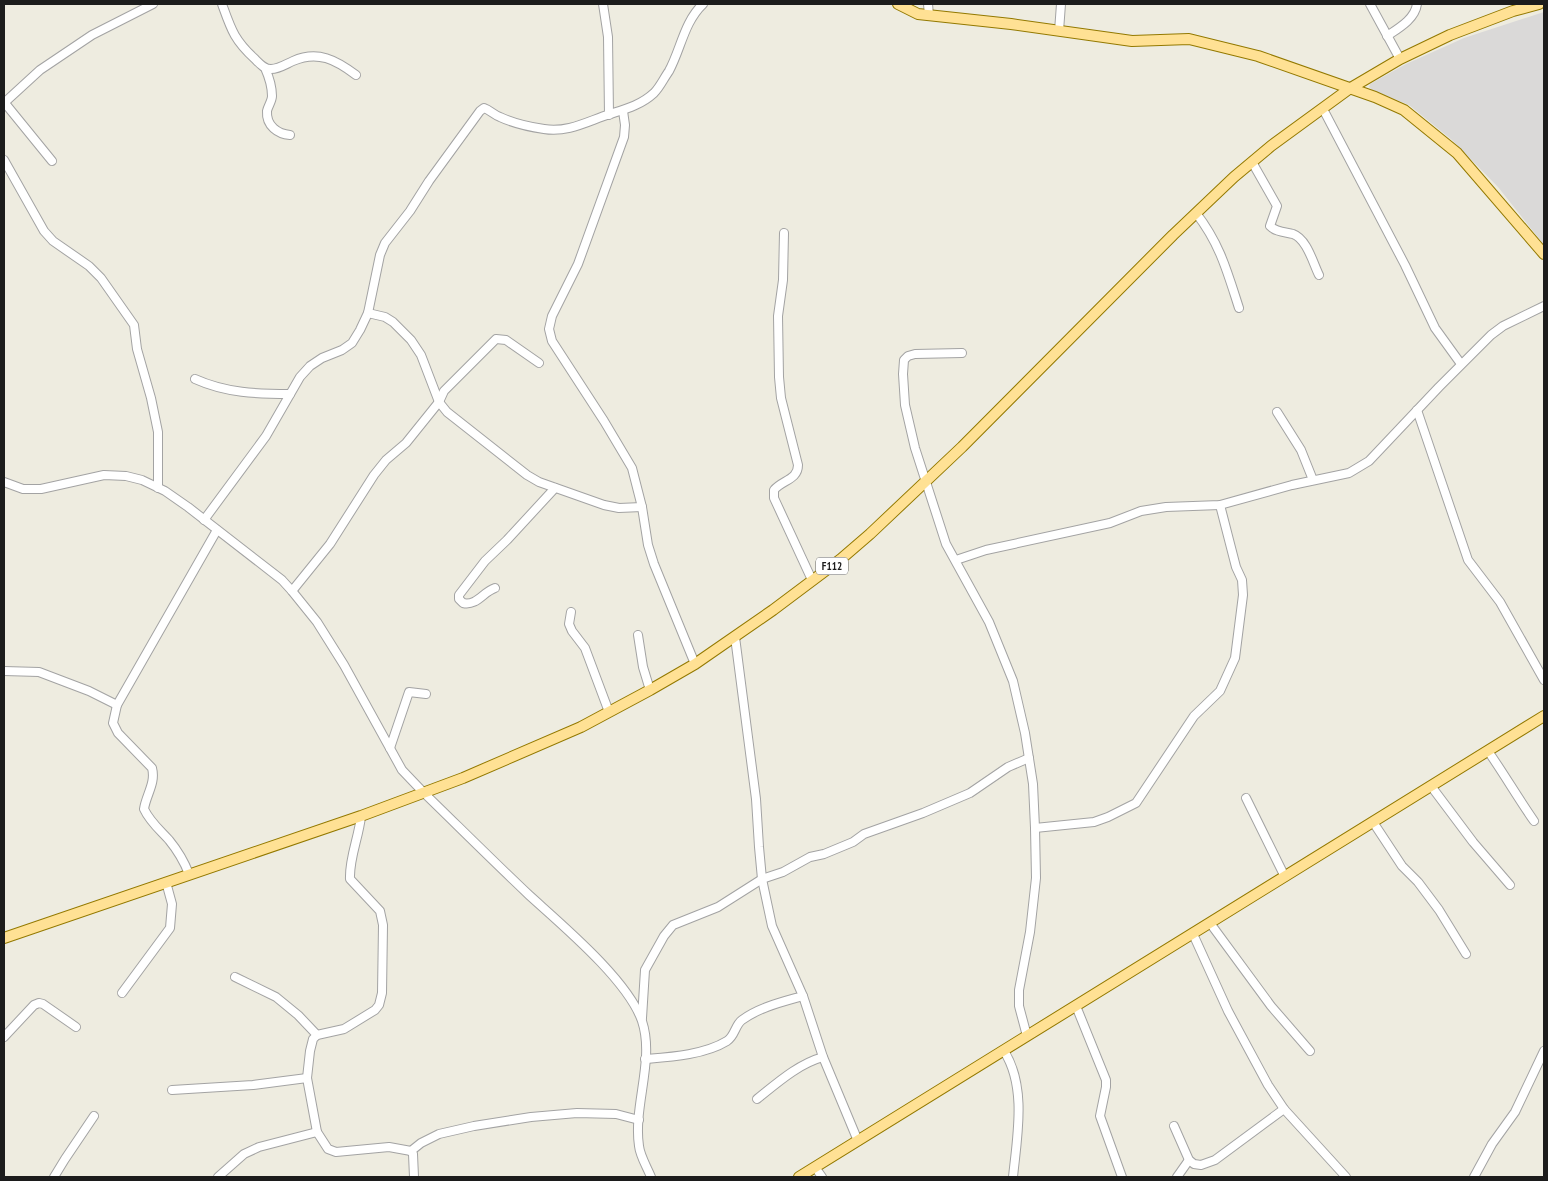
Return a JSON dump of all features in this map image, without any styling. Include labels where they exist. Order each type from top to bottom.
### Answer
[{"type":"main road","points":[[898,4],[918,14],[1132,41],[1189,39],[1258,56],[1375,97],[1404,110],[1457,153],[1544,254]]},
{"type":"main road","name":"F112","points":[[4,938],[360,816],[463,778],[582,727],[695,664],[812,580],[870,534],[926,483],[1196,213],[1252,162],[1349,89],[1400,59],[1450,35],[1513,11],[1539,4]]},
{"type":"main road","points":[[799,1177],[1544,716]]},
{"type":"street","points":[[52,161],[4,102],[40,70],[92,35],[153,4]]},
{"type":"street","points":[[222,4],[234,37],[265,68],[271,83],[272,97],[267,110],[270,124],[281,134],[290,135]]},
{"type":"street","points":[[604,4],[608,37],[609,115]]},
{"type":"street","points":[[204,520],[266,436],[300,377],[310,366],[322,358],[342,350],[352,343],[368,313],[380,255],[385,243],[410,211],[429,181],[480,111],[484,108],[488,109],[507,120],[545,130],[581,126],[623,111],[642,101],[662,83],[682,42],[689,20],[703,4]]},
{"type":"street","points":[[928,4],[929,15]]},
{"type":"street","points":[[1059,31],[1061,4]]},
{"type":"street","points":[[1370,4],[1400,59]]},
{"type":"street","points":[[1387,36],[1408,20],[1414,13],[1417,4]]},
{"type":"street","points":[[265,68],[274,69],[305,56],[314,56],[341,64],[356,76]]},
{"type":"street","points":[[1323,109],[1405,265],[1435,328],[1461,364]]},
{"type":"street","points":[[623,111],[624,137],[578,264],[558,304],[549,329],[552,342],[604,420],[632,468],[642,507],[648,545],[654,564],[695,664]]},
{"type":"street","points":[[4,160],[44,231],[53,242],[89,266],[101,278],[134,325],[137,349],[158,432],[158,488]]},
{"type":"street","points":[[1252,162],[1277,206],[1270,226],[1299,238],[1319,275]]},
{"type":"street","points":[[1196,213],[1218,246],[1239,308]]},
{"type":"street","points":[[784,233],[783,280],[778,316],[779,377],[798,471],[793,478],[778,485],[774,490],[774,498],[812,580]]},
{"type":"street","points":[[956,560],[986,550],[1110,523],[1141,511],[1166,507],[1220,505],[1313,480],[1349,473],[1363,466],[1491,335],[1503,326],[1544,306]]},
{"type":"street","points":[[368,313],[385,316],[394,322],[411,340],[421,355],[439,402],[447,412],[526,475],[604,506],[619,508],[642,507]]},
{"type":"street","points":[[292,591],[330,544],[374,475],[386,460],[406,443],[439,402],[444,391],[496,340],[506,340],[540,363]]},
{"type":"street","points":[[962,353],[915,354],[908,356],[904,360],[903,374],[909,428],[946,544],[990,622],[1013,681],[1025,733],[1033,784],[1035,828],[1035,887],[1030,932],[1019,990],[1019,1006],[1028,1036]]},
{"type":"street","points":[[195,379],[207,385],[240,393],[290,394]]},
{"type":"street","points":[[1417,410],[1468,560],[1500,602],[1544,680]]},
{"type":"street","points":[[1276,412],[1301,450],[1313,480]]},
{"type":"street","points":[[4,482],[23,489],[41,489],[104,475],[126,476],[142,480],[158,488],[204,520],[282,580],[317,622],[402,770],[579,941],[618,982],[636,1007],[645,1036],[639,1147],[651,1177]]},
{"type":"street","points":[[495,588],[488,590],[475,602],[469,604],[463,603],[459,599],[459,595],[485,561],[555,488]]},
{"type":"street","points":[[1035,828],[1094,822],[1136,803],[1194,716],[1220,691],[1235,658],[1243,595],[1242,580],[1236,567],[1220,505]]},
{"type":"street","points":[[189,874],[184,860],[148,818],[144,809],[152,785],[154,774],[152,768],[118,733],[113,723],[117,706],[217,530]]},
{"type":"street","points":[[571,612],[569,624],[585,648],[609,712]]},
{"type":"street","points":[[638,635],[643,667],[650,690]]},
{"type":"street","points":[[735,637],[756,799],[758,847],[762,879],[772,926],[803,996],[823,1057],[858,1141]]},
{"type":"street","points":[[4,671],[28,670],[47,674],[89,691],[117,706]]},
{"type":"street","points":[[390,748],[409,692],[426,694]]},
{"type":"street","points":[[1488,751],[1534,821]]},
{"type":"street","points":[[642,1022],[645,970],[671,928],[718,907],[762,879],[774,876],[810,858],[853,842],[864,834],[947,804],[970,793],[1008,767],[1029,758]]},
{"type":"street","points":[[1431,786],[1473,842],[1510,885]]},
{"type":"street","points":[[1246,798],[1285,877]]},
{"type":"street","points":[[360,816],[360,828],[350,870],[350,879],[380,911],[384,925],[382,993],[379,1005],[375,1010],[359,1021],[344,1029],[317,1035],[313,1039],[307,1078],[317,1132],[328,1149],[336,1152],[389,1147],[411,1151],[439,1134],[474,1126],[531,1117],[577,1113],[616,1114],[639,1120]]},
{"type":"street","points":[[1373,822],[1402,866],[1418,882],[1439,910],[1466,954]]},
{"type":"street","points":[[122,993],[170,928],[172,904],[166,882]]},
{"type":"street","points":[[1210,924],[1271,1006],[1310,1051]]},
{"type":"street","points":[[1193,934],[1228,1011],[1268,1085],[1284,1109],[1346,1177]]},
{"type":"street","points":[[236,977],[276,997],[298,1015],[317,1035]]},
{"type":"street","points":[[645,1059],[670,1058],[696,1053],[722,1043],[732,1036],[740,1021],[750,1015],[770,1006],[803,996]]},
{"type":"street","points":[[4,1037],[39,1003],[76,1027]]},
{"type":"street","points":[[1076,1006],[1106,1080],[1100,1116],[1122,1177]]},
{"type":"street","points":[[1004,1051],[1012,1066],[1018,1100],[1018,1130],[1013,1177]]},
{"type":"street","points":[[1474,1177],[1492,1144],[1514,1112],[1544,1051]]},
{"type":"street","points":[[757,1099],[810,1060],[823,1057]]},
{"type":"street","points":[[172,1090],[252,1086],[307,1078]]},
{"type":"street","points":[[1174,1126],[1189,1160],[1194,1164],[1201,1165],[1215,1160],[1284,1109]]},
{"type":"street","points":[[54,1177],[94,1116]]},
{"type":"street","points":[[218,1177],[244,1154],[259,1147],[317,1132]]},
{"type":"street","points":[[411,1151],[413,1154],[414,1177]]},
{"type":"street","points":[[1177,1177],[1189,1160]]},
{"type":"street","points":[[815,1167],[822,1177]]},
{"type":"shaded area","points":[[1544,12],[1544,245],[1498,187],[1452,140],[1409,105],[1372,90],[1369,87],[1370,84],[1406,64],[1464,38]]}]
